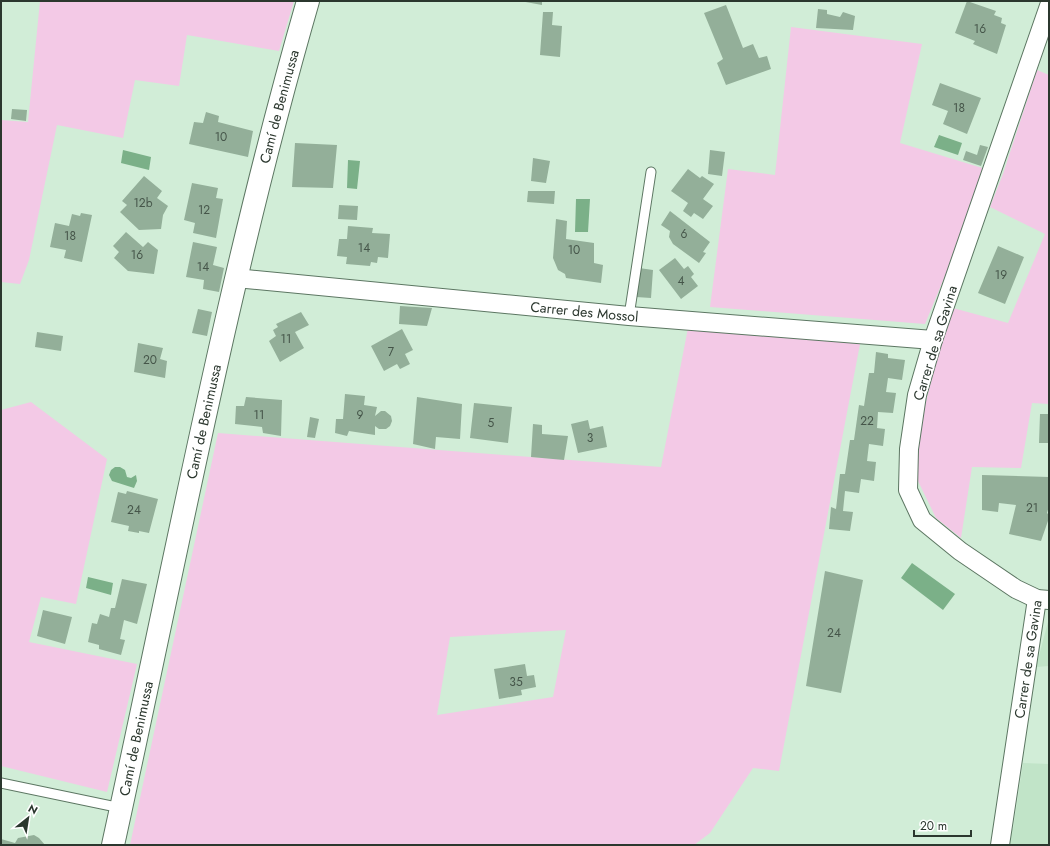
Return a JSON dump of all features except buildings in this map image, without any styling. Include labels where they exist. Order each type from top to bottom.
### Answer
[{"type":"street","name":"Camí de Benimussa","points":[[113,845],[236,278],[282,90],[308,1]]},
{"type":"street","name":"Carrer de sa Gavina","points":[[1000,845],[1043,599],[1016,589],[960,551],[922,520],[908,490],[909,449],[917,395],[933,340],[1049,6]]},
{"type":"street","name":"Carrer des Mossol","points":[[236,278],[629,316],[933,340]]},
{"type":"lane","points":[[629,316],[651,172]]},
{"type":"lane","points":[[1,783],[121,808]]},
{"type":"shaded area","points":[[40,1],[294,1],[279,51],[187,35],[179,86],[135,80],[123,138],[57,125],[29,260],[20,284],[1,282],[1,120],[28,122]]},
{"type":"shaded area","points":[[791,27],[922,44],[900,143],[989,170],[925,324],[710,307],[728,169],[775,175]]},
{"type":"shaded area","points":[[1037,70],[1049,75],[1049,404],[1032,403],[1021,468],[972,467],[961,538],[936,518],[917,479],[919,431],[945,322],[953,308],[1008,323],[1045,234],[990,207],[1003,174]]},
{"type":"shaded area","points":[[939,135],[962,143],[958,155],[934,147]]},
{"type":"shaded area","points":[[123,150],[151,157],[149,170],[121,163]]},
{"type":"shaded area","points":[[348,160],[360,161],[357,189],[347,188]]},
{"type":"shaded area","points":[[576,199],[590,199],[588,232],[575,232]]},
{"type":"shaded area","points":[[688,328],[860,344],[779,771],[753,768],[710,833],[694,845],[130,845],[218,433],[661,467]],"holes":[[[566,630],[553,697],[437,715],[450,637]]]},
{"type":"shaded area","points":[[31,402],[107,459],[76,604],[41,597],[29,642],[137,664],[107,792],[1,766],[1,410]]},
{"type":"shaded area","points":[[115,467],[120,467],[125,470],[127,477],[131,478],[136,475],[137,481],[134,488],[112,481],[109,475],[111,470]]},
{"type":"shaded area","points":[[912,563],[955,594],[943,610],[901,578]]},
{"type":"shaded area","points":[[88,577],[113,583],[111,595],[86,588]]},
{"type":"shaded area","points":[[1049,621],[1049,666],[1036,667],[1048,622]]},
{"type":"shaded area","points":[[1023,763],[1049,764],[1049,845],[993,845],[995,825],[1013,829]]}]
